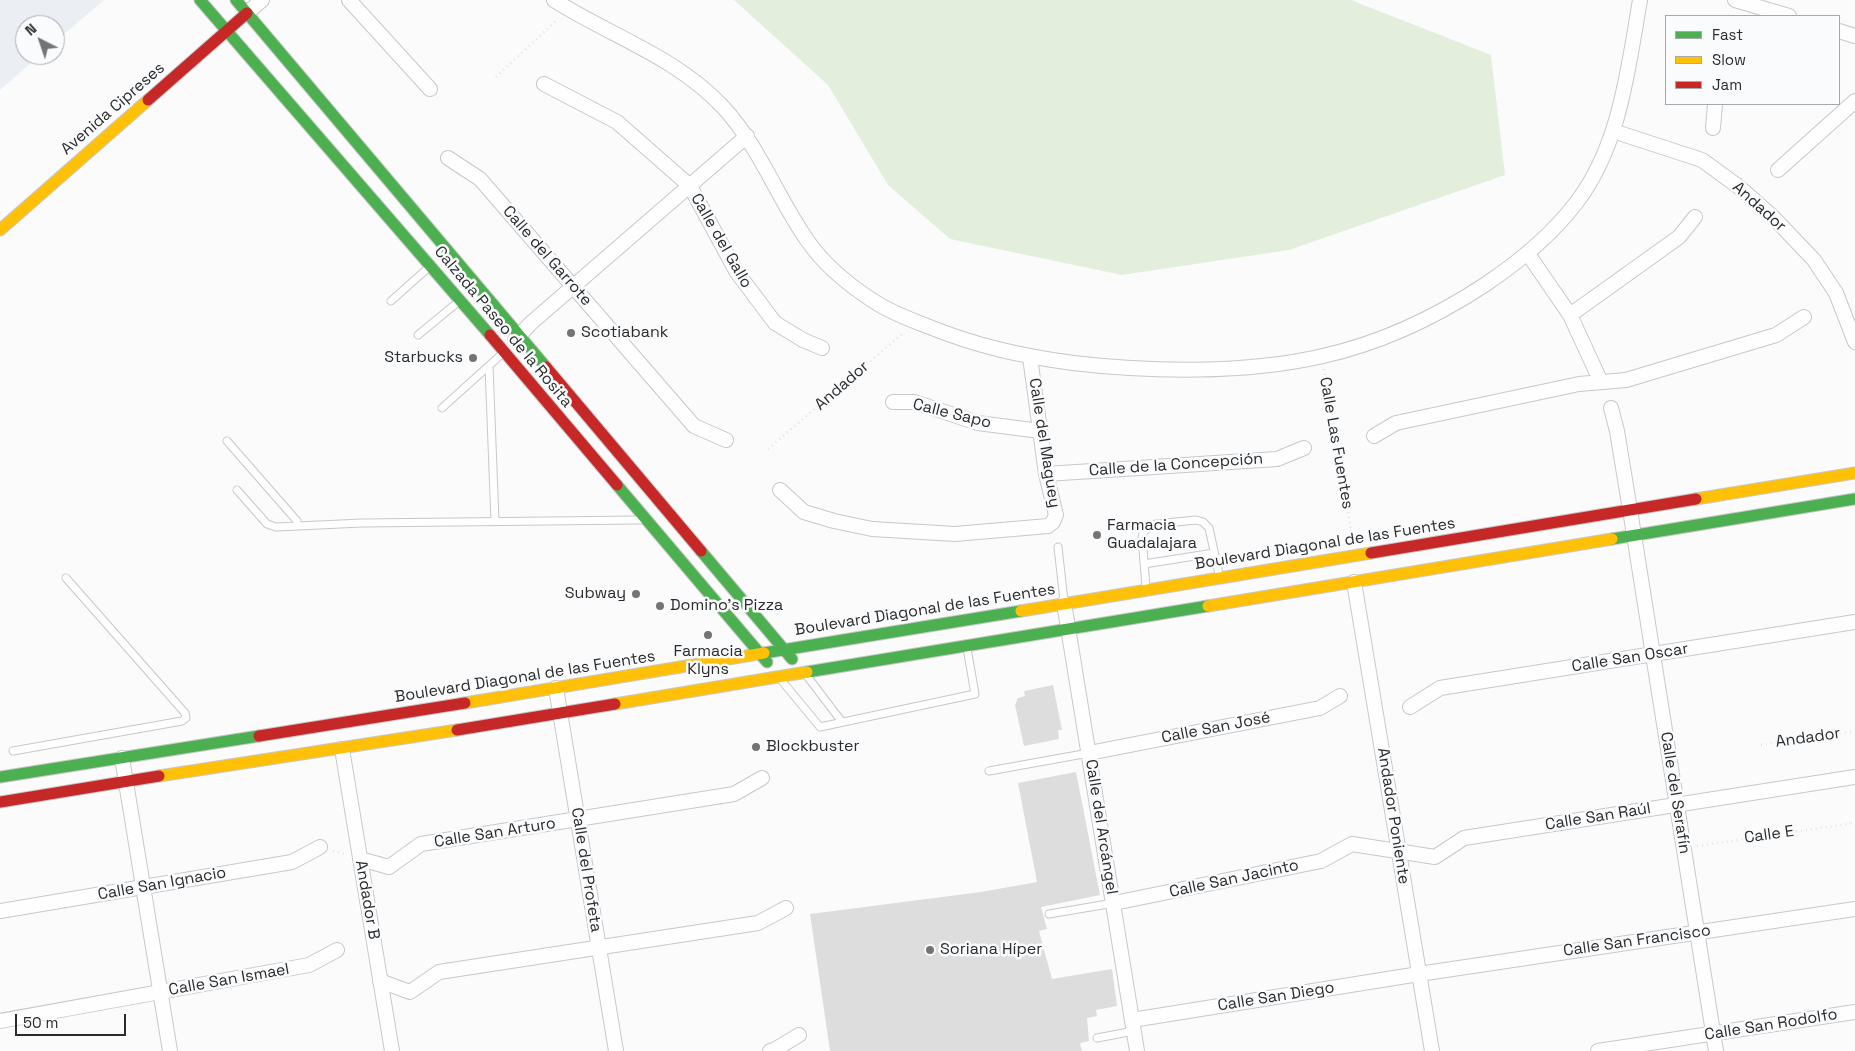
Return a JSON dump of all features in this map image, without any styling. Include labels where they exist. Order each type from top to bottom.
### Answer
[{"type":"main road","name":"Calzada Paseo de la Rosita","points":[[200,0],[504,351],[778,677]]},
{"type":"main road","name":"Calzada Paseo de la Rosita","points":[[236,0],[804,673]]},
{"type":"main road","name":"Avenida Cipreses","points":[[0,230],[247,13]]},
{"type":"main road","name":"Boulevard Diagonal de las Fuentes","points":[[0,777],[556,688],[1855,473]]},
{"type":"main road","points":[[0,802],[342,749],[1855,499]]},
{"type":"street","points":[[247,13],[262,0]]},
{"type":"street","points":[[349,0],[430,90]]},
{"type":"street","points":[[554,0],[661,58],[694,80],[723,108],[747,136],[809,244],[832,269],[857,290],[894,313],[974,343],[1030,357],[1098,366],[1163,369],[1202,369],[1263,365],[1321,356],[1366,344],[1414,325],[1465,298],[1528,254],[1578,202],[1601,162],[1613,131],[1624,86],[1640,0]]},
{"type":"street","points":[[1742,5],[1785,15]]},
{"type":"street","points":[[1840,31],[1855,36]]},
{"type":"street","name":"Calle del Gallo","points":[[544,84],[617,122],[690,186],[736,271],[775,324],[803,340],[822,348]]},
{"type":"street","points":[[1778,170],[1855,101]]},
{"type":"street","points":[[1713,128],[1715,105]]},
{"type":"street","name":"Andador","points":[[1613,131],[1702,160],[1740,187],[1772,216],[1814,260],[1836,293],[1855,342]]},
{"type":"street","points":[[504,351],[519,335],[573,287],[747,136]]},
{"type":"street","name":"Calle del Garrote","points":[[448,158],[480,179],[694,426],[726,440]]},
{"type":"street","points":[[1570,315],[1679,237],[1695,217]]},
{"type":"street","points":[[1528,254],[1570,315],[1601,382]]},
{"type":"street","points":[[1374,436],[1396,423],[1579,384],[1626,380],[1776,335],[1804,317]]},
{"type":"street","name":"Calle del Maguey","points":[[780,490],[804,512],[872,529],[955,534],[1048,526],[1053,522],[1056,515],[1046,474],[1030,357]]},
{"type":"street","name":"Calle Sapo","points":[[892,402],[914,402],[978,423],[1040,431]]},
{"type":"street","name":"Calle del Serafín","points":[[1611,408],[1617,431],[1630,510],[1716,1051]]},
{"type":"street","name":"Calle de la Concepción","points":[[1046,474],[1277,459],[1304,448]]},
{"type":"street","name":"Andador Poniente","points":[[1354,582],[1432,1051]]},
{"type":"street","name":"Calle del Arcángel","points":[[1064,603],[1137,1051]]},
{"type":"street","name":"Calle San Oscar","points":[[1410,707],[1440,688],[1855,622]]},
{"type":"street","name":"Calle del Profeta","points":[[556,688],[616,1051]]},
{"type":"street","name":"Calle San José","points":[[1089,753],[1320,708],[1340,696]]},
{"type":"street","name":"Andador B","points":[[342,749],[392,1051]]},
{"type":"street","points":[[122,758],[170,1051]]},
{"type":"street","name":"Calle San Raúl","points":[[1399,852],[1435,857],[1464,838],[1855,777]]},
{"type":"street","name":"Calle San Arturo","points":[[360,859],[389,867],[421,844],[734,794],[762,778]]},
{"type":"street","name":"Calle San Jacinto","points":[[1114,903],[1321,861],[1352,844],[1399,852]]},
{"type":"street","name":"Calle San Ignacio","points":[[0,911],[292,862],[320,846]]},
{"type":"street","points":[[380,981],[410,992],[439,972],[758,923],[786,908]]},
{"type":"street","name":"Calle San Francisco","points":[[1419,974],[1855,909]]},
{"type":"street","name":"Calle San Ismael","points":[[0,1021],[309,965],[337,950]]},
{"type":"street","name":"Calle San Diego","points":[[1133,1026],[1419,974]]},
{"type":"street","name":"Calle San Rodolfo","points":[[1598,1051],[1855,1012]]},
{"type":"street","points":[[770,1051],[799,1035]]},
{"type":"lane","points":[[391,301],[431,266]]},
{"type":"lane","points":[[418,335],[460,300]]},
{"type":"lane","points":[[442,408],[504,351]]},
{"type":"lane","points":[[489,366],[495,521]]},
{"type":"lane","points":[[227,441],[297,521]]},
{"type":"lane","points":[[237,490],[267,524],[276,527],[362,523],[645,520]]},
{"type":"lane","points":[[1147,590],[1142,538],[1144,531],[1156,524],[1196,520],[1203,522],[1209,528],[1220,578]]},
{"type":"lane","points":[[1058,546],[1064,603]]},
{"type":"lane","points":[[1144,564],[1214,553]]},
{"type":"lane","points":[[12,751],[182,721],[186,718],[185,713],[66,578]]},
{"type":"lane","points":[[778,677],[820,727],[975,694],[966,646]]},
{"type":"lane","points":[[804,673],[842,722]]},
{"type":"lane","points":[[989,770],[1089,753]]},
{"type":"lane","points":[[1050,914],[1114,903]]},
{"type":"lane","points":[[1097,1038],[1133,1026]]},
{"type":"path","points":[[496,77],[568,9]]},
{"type":"path","name":"Andador","points":[[768,449],[916,322]]},
{"type":"path","name":"Calle Las Fuentes","points":[[1321,356],[1351,530]]},
{"type":"path","name":"Andador","points":[[1761,745],[1855,731]]},
{"type":"path","name":"Calle E","points":[[1683,848],[1855,823]]},
{"type":"path","points":[[320,846],[360,859]]},
{"type":"shaded area","points":[[0,0],[104,0],[65,33],[65,15],[15,15],[15,65],[29,65],[0,90]]},
{"type":"green space","points":[[734,0],[1351,0],[1491,55],[1505,175],[1289,250],[1122,275],[950,239],[888,185],[828,85]]},
{"type":"building","points":[[1053,685],[1062,730],[1058,730],[1059,739],[1024,746],[1015,705],[1018,698],[1025,696],[1024,691]]},
{"type":"building","name":"Soriana Híper","points":[[1076,772],[1100,895],[1041,907],[1047,929],[1039,931],[1052,979],[1112,969],[1117,1006],[1096,1010],[1097,1016],[1087,1018],[1089,1041],[1080,1043],[1082,1051],[830,1051],[810,914],[981,892],[1037,882],[1018,783]]},
{"type":"traffic: fast","points":[[200,0],[490,335]]},
{"type":"traffic: fast","points":[[236,0],[546,367]]},
{"type":"traffic: fast","points":[[617,485],[767,662]]},
{"type":"traffic: fast","points":[[1612,539],[1855,499]]},
{"type":"traffic: fast","points":[[701,551],[792,659]]},
{"type":"traffic: fast","points":[[807,672],[1208,606]]},
{"type":"traffic: fast","points":[[764,653],[1021,611]]},
{"type":"traffic: fast","points":[[0,777],[259,736]]},
{"type":"traffic: slow","points":[[0,230],[148,100]]},
{"type":"traffic: slow","points":[[1696,499],[1855,473]]},
{"type":"traffic: slow","points":[[1208,606],[1612,539]]},
{"type":"traffic: slow","points":[[1021,611],[1371,553]]},
{"type":"traffic: slow","points":[[465,703],[764,653]]},
{"type":"traffic: slow","points":[[615,704],[807,672]]},
{"type":"traffic: slow","points":[[159,776],[457,730]]},
{"type":"traffic: jam","points":[[148,100],[247,13]]},
{"type":"traffic: jam","points":[[490,335],[617,485]]},
{"type":"traffic: jam","points":[[546,367],[701,551]]},
{"type":"traffic: jam","points":[[1371,553],[1696,499]]},
{"type":"traffic: jam","points":[[259,736],[465,703]]},
{"type":"traffic: jam","points":[[457,730],[615,704]]},
{"type":"traffic: jam","points":[[0,802],[159,776]]},
{"type":"place","name":"Scotiabank","points":[[571,333]]},
{"type":"place","name":"Starbucks","points":[[473,358]]},
{"type":"place","name":"Farmacia Guadalajara","points":[[1097,535]]},
{"type":"place","name":"Subway","points":[[636,594]]},
{"type":"place","name":"Domino's Pizza","points":[[660,606]]},
{"type":"place","name":"Farmacia Klyns","points":[[708,635]]},
{"type":"place","name":"Blockbuster","points":[[756,747]]},
{"type":"place","name":"Soriana Híper","points":[[930,950]]}]
